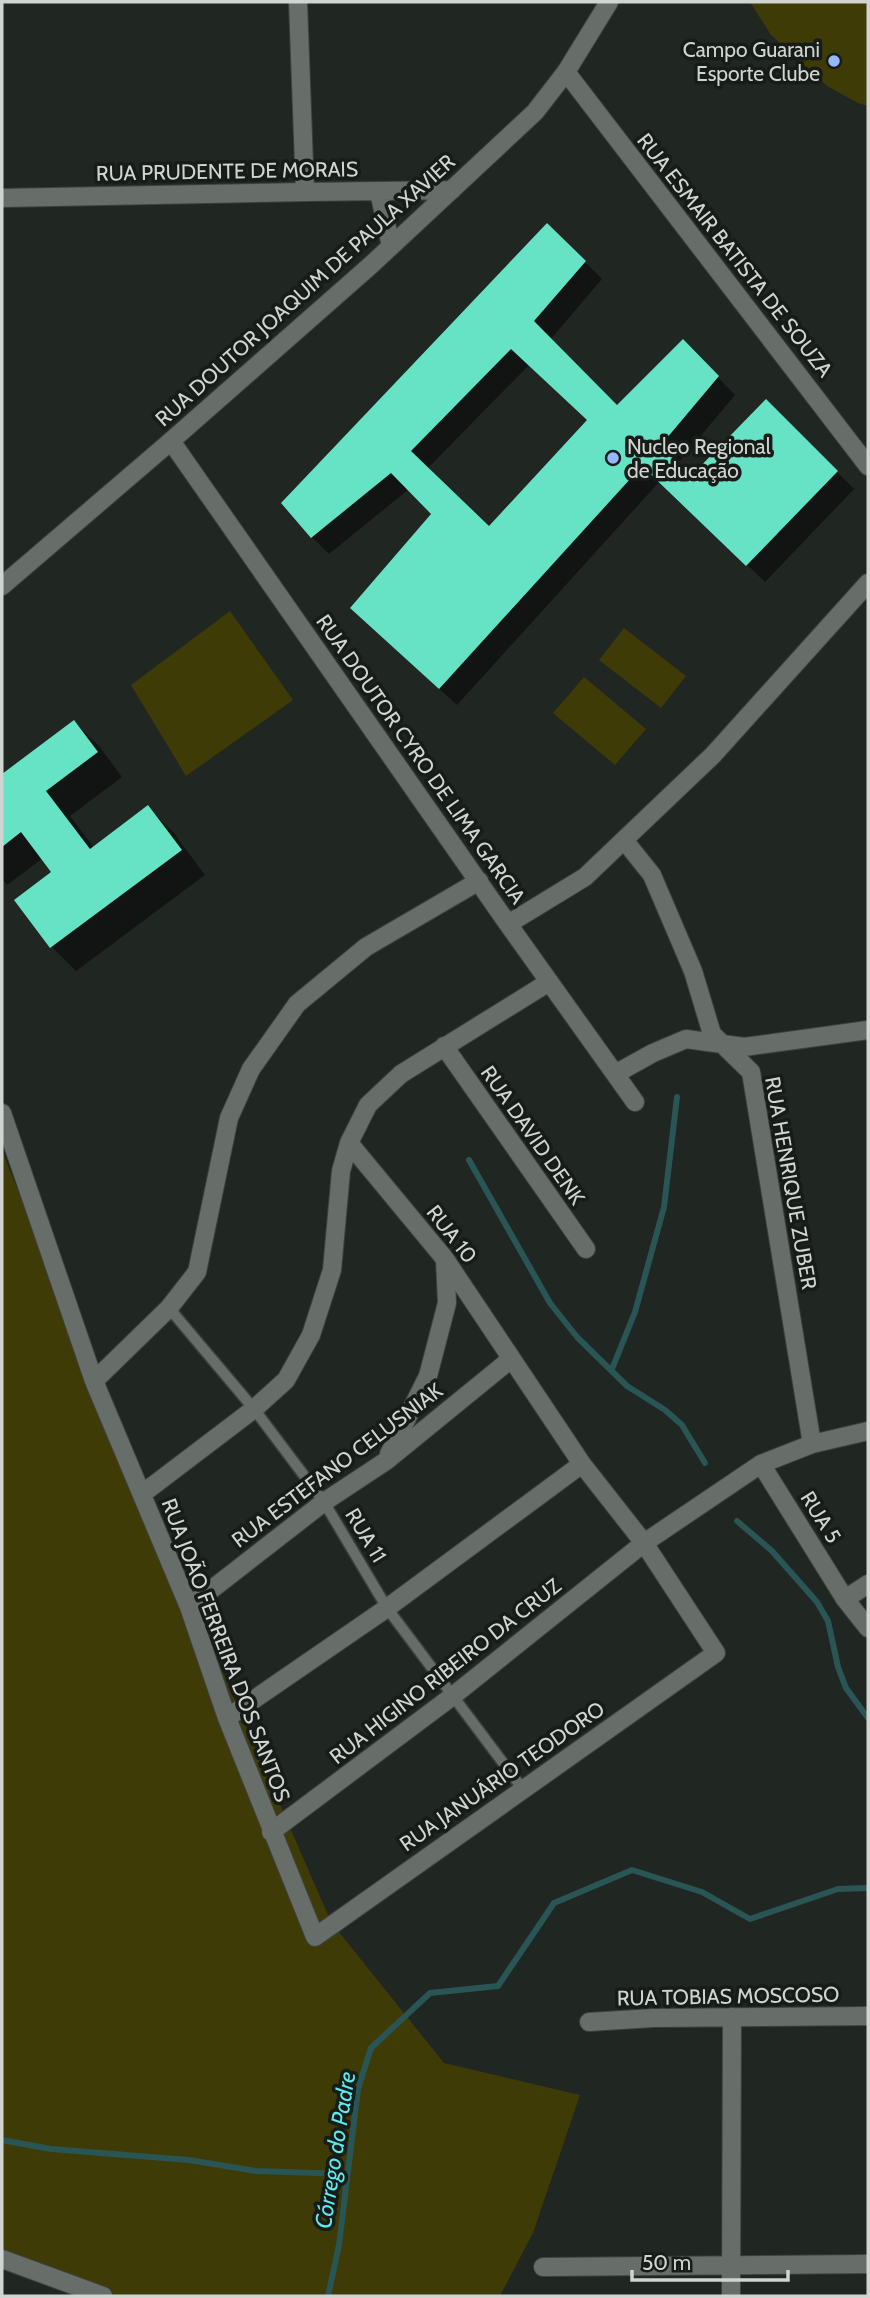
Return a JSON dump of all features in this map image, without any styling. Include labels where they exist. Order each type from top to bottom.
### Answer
[{"type":"street","points":[[298,2],[305,192]]},
{"type":"street","name":"RUA DOUTOR JOAQUIM DE PAULA XAVIER","points":[[2,586],[391,246],[535,112],[566,72],[609,2]]},
{"type":"street","name":"RUA ESMAIR BATISTA DE SOUZA","points":[[566,72],[868,466]]},
{"type":"street","name":"RUA PRUDENTE DE MORAIS","points":[[2,198],[452,190]]},
{"type":"street","points":[[379,192],[391,246]]},
{"type":"street","name":"RUA DOUTOR CYRO DE LIMA GARCIA","points":[[171,441],[635,1101]]},
{"type":"street","points":[[508,924],[585,877],[713,755],[868,583]]},
{"type":"street","name":"RUA HENRIQUE ZUBER","points":[[624,840],[652,875],[693,971],[712,1034],[751,1072],[812,1444]]},
{"type":"street","points":[[94,1381],[169,1308],[197,1272],[229,1118],[251,1069],[297,1004],[366,947],[479,881]]},
{"type":"street","points":[[142,1494],[254,1409],[286,1380],[311,1335],[332,1270],[341,1171],[349,1143],[368,1105],[401,1074],[549,982]]},
{"type":"street","points":[[615,1074],[686,1039],[744,1047],[868,1030]]},
{"type":"street","name":"RUA DAVID DENK","points":[[444,1046],[586,1249]]},
{"type":"street","name":"RUA JOÃO FERREIRA DOS SANTOS","points":[[2,1113],[94,1381],[189,1607],[227,1718],[315,1937]]},
{"type":"street","name":"RUA 10","points":[[349,1143],[445,1259],[582,1464],[644,1543],[716,1653]]},
{"type":"street","points":[[386,1461],[428,1376],[447,1303],[445,1259]]},
{"type":"street","name":"RUA ESTEFANO CELUSNIAK","points":[[189,1607],[324,1502],[386,1461],[511,1359]]},
{"type":"street","name":"RUA HIGINO RIBEIRO DA CRUZ","points":[[271,1832],[454,1695],[644,1543],[761,1464],[812,1444],[868,1431]]},
{"type":"street","points":[[227,1718],[387,1608],[582,1464]]},
{"type":"street","name":"RUA 5","points":[[761,1464],[845,1599],[868,1628]]},
{"type":"street","points":[[845,1599],[868,1584]]},
{"type":"street","name":"RUA JANUÁRIO TEODORO","points":[[315,1937],[716,1653]]},
{"type":"street","name":"RUA TOBIAS MOSCOSO","points":[[589,2022],[868,2016]]},
{"type":"street","points":[[732,2017],[732,2296]]},
{"type":"street","points":[[2,2259],[103,2296]]},
{"type":"street","points":[[543,2267],[868,2264]]},
{"type":"lane","name":"RUA 11","points":[[169,1308],[254,1409],[324,1502],[387,1608],[523,1788]]},
{"type":"shaded area","name":"Campo Guarani Esporte Clube","points":[[750,2],[868,2],[868,106],[827,86],[771,35]]},
{"type":"shaded area","points":[[230,611],[293,700],[186,776],[131,685]]},
{"type":"shaded area","points":[[624,628],[686,676],[661,708],[599,660]]},
{"type":"shaded area","points":[[584,677],[646,729],[615,765],[553,713]]},
{"type":"shaded area","points":[[2,1151],[92,1371],[331,1922],[444,2063],[580,2095],[533,2233],[500,2296],[92,2296],[2,2262]]},
{"type":"building","name":"Nucleo Regional de Educação","points":[[547,223],[586,261],[534,321],[617,405],[683,339],[719,376],[661,445],[690,477],[766,399],[838,471],[746,566],[642,466],[439,689],[350,608],[431,514],[391,473],[311,538],[281,503]],"holes":[[[511,349],[587,420],[489,526],[411,451]]]},
{"type":"building","points":[[74,720],[98,752],[46,791],[90,849],[148,805],[182,850],[50,948],[14,900],[51,872],[21,832],[2,847],[2,774]]},
{"type":"waterway","points":[[612,1369],[635,1312],[664,1207],[677,1097]]},
{"type":"waterway","points":[[469,1160],[550,1303],[577,1337],[627,1386],[665,1410],[682,1425],[705,1463]]},
{"type":"waterway","points":[[737,1521],[772,1551],[817,1602],[828,1621],[838,1667],[846,1688],[868,1718]]},
{"type":"waterway","name":"Córrego do Padre","points":[[328,2296],[339,2245],[358,2089],[371,2048],[430,1993],[498,1986],[554,1903],[632,1870],[702,1892],[750,1919],[838,1889],[868,1888]]},
{"type":"waterway","points":[[2,2140],[51,2149],[189,2160],[256,2171],[347,2174]]},
{"type":"place","name":"Campo Guarani Esporte Clube","points":[[834,61]]},
{"type":"place","name":"Nucleo Regional de Educação","points":[[613,458]]}]
